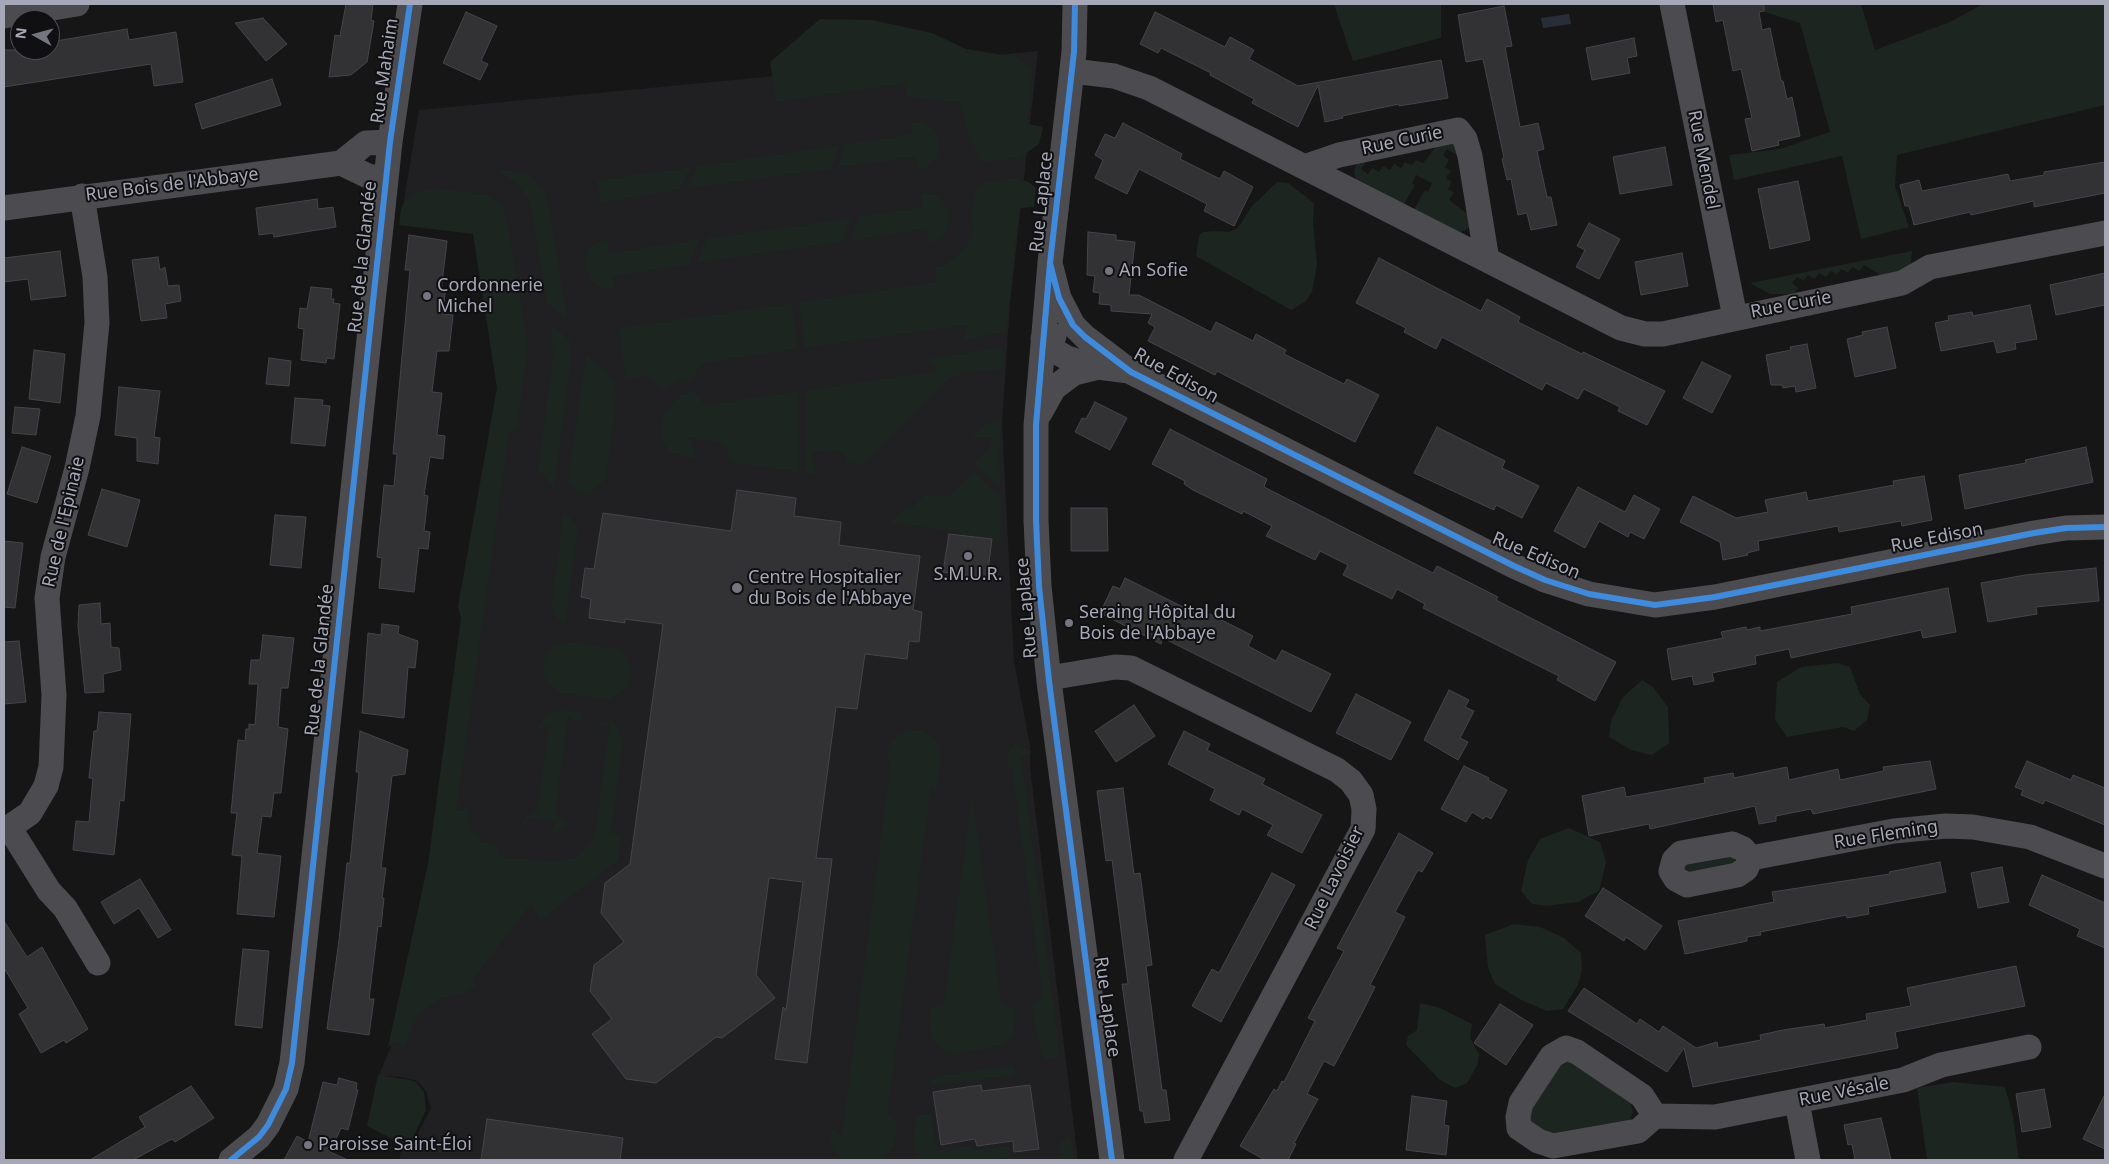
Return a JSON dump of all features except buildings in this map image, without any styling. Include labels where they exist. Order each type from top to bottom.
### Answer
[{"type":"street","points":[[4,16],[77,4]]},
{"type":"street","name":"Rue Mahaim","points":[[390,142],[410,4]]},
{"type":"street","name":"Rue Laplace","points":[[1075,4],[1073,61],[1050,263],[1036,425],[1036,520],[1039,586],[1049,678],[1112,1160]]},
{"type":"street","name":"Rue Mendel","points":[[1672,4],[1734,317]]},
{"type":"street","name":"Rue Curie","points":[[1073,61],[1149,88],[1621,328],[1635,332],[1663,334],[1734,317],[1902,283],[1930,267],[2105,233]]},
{"type":"street","name":"Rue Curie","points":[[1304,167],[1338,155],[1458,130],[1465,139],[1470,156],[1487,260]]},
{"type":"street","points":[[386,180],[368,176],[341,163],[366,143],[390,142]]},
{"type":"street","name":"Rue de la Glandée","points":[[231,1160],[253,1142],[268,1125],[286,1089],[292,1063],[390,142]]},
{"type":"street","name":"Rue Bois de l'Abbaye","points":[[4,208],[82,196],[341,163]]},
{"type":"street","name":"Rue de l'Epinaie","points":[[6,829],[30,813],[38,802],[46,786],[51,767],[54,695],[47,598],[53,558],[77,468],[88,416],[97,324],[96,285],[82,196]]},
{"type":"street","points":[[1043,338],[1046,344],[1067,358],[1097,357],[1066,312],[1054,282],[1050,263]]},
{"type":"street","name":"Rue Edison","points":[[1036,425],[1047,400],[1063,379],[1080,371],[1097,357],[1131,372],[1545,580],[1589,594],[1627,602],[1654,605],[1715,597],[2034,533],[2066,528],[2105,527]]},
{"type":"street","name":"Rue Lavoisier","points":[[1049,678],[1115,667],[1131,668],[1337,770],[1352,780],[1361,795],[1364,809],[1363,830],[1186,1160]]},
{"type":"street","name":"Rue Fleming","points":[[1752,858],[1894,830],[1946,826],[1973,827],[2030,838],[2105,866]]},
{"type":"street","points":[[6,829],[49,892],[65,908],[98,963]]},
{"type":"street","name":"Rue Vésale","points":[[1655,1116],[1715,1117],[1797,1102],[1902,1080],[1940,1065],[2029,1047]]},
{"type":"street","points":[[1566,1048],[1577,1052],[1642,1096],[1655,1116],[1638,1131],[1553,1146],[1538,1142],[1520,1128],[1518,1117],[1521,1103],[1552,1056],[1566,1048]]},
{"type":"street","points":[[1797,1102],[1808,1160]]},
{"type":"shaded area","points":[[1334,4],[1441,4],[1441,38],[1353,61]]},
{"type":"shaded area","points":[[1760,4],[1861,4],[1875,50],[1950,22],[1983,4],[2105,4],[2105,105],[1897,155],[1895,186],[1909,227],[1861,239],[1842,156],[1734,180],[1729,155],[1780,149],[1830,132],[1800,23],[1761,11]]},
{"type":"shaded area","points":[[1569,14],[1571,24],[1543,28],[1541,18]]},
{"type":"shaded area","points":[[820,19],[872,20],[932,33],[966,49],[1015,57],[1029,66],[1032,76],[1028,124],[1043,127],[1039,144],[1020,158],[982,162],[967,132],[961,104],[907,96],[905,84],[776,102],[770,62]]},
{"type":"shaded area","name":"Centre Hospitalier du Bois de l'Abbaye","points":[[1038,51],[1010,305],[1002,422],[1014,662],[1030,745],[1030,767],[1078,1160],[399,1160],[402,1147],[411,1148],[431,1108],[426,1091],[417,1081],[402,1077],[379,1076],[390,1048],[431,865],[499,387],[474,233],[400,225],[419,110]]},
{"type":"shaded area","points":[[911,121],[923,122],[932,127],[938,135],[940,145],[938,155],[927,167],[918,170],[916,157],[838,168],[846,144],[912,134]]},
{"type":"shaded area","points":[[1440,142],[1450,142],[1456,146],[1461,157],[1447,149],[1443,155],[1449,160],[1445,167],[1451,171],[1446,178],[1452,182],[1448,189],[1454,193],[1449,200],[1473,218],[1469,228],[1458,233],[1413,211],[1425,190],[1428,192],[1432,183],[1416,175],[1412,184],[1415,185],[1403,206],[1357,182],[1355,177],[1354,171],[1358,160],[1371,155],[1361,169],[1368,174],[1372,168],[1379,172],[1383,166],[1390,170],[1394,164],[1401,168],[1405,162],[1412,165],[1416,160],[1423,163]]},
{"type":"shaded area","points":[[840,145],[831,169],[686,189],[698,166]]},
{"type":"shaded area","points":[[691,167],[679,190],[601,203],[597,180]]},
{"type":"shaded area","points":[[496,169],[527,173],[543,189],[549,207],[567,319],[547,303],[530,202],[518,185]]},
{"type":"shaded area","points":[[1015,178],[1029,182],[1036,188],[1034,207],[1019,208],[1006,332],[963,340],[968,325],[805,348],[799,302],[936,282],[935,268],[950,262],[968,245],[975,223],[972,223],[973,199],[978,187],[986,182]]},
{"type":"shaded area","points":[[1277,182],[1288,183],[1314,203],[1313,223],[1317,265],[1312,292],[1305,302],[1291,310],[1196,256],[1199,235],[1203,232],[1229,232],[1238,228],[1252,206]]},
{"type":"shaded area","points":[[435,188],[485,194],[497,201],[503,208],[528,344],[517,429],[509,432],[456,811],[469,806],[468,818],[472,831],[483,841],[496,844],[501,856],[557,862],[578,856],[591,842],[595,834],[610,723],[599,727],[602,722],[610,720],[619,729],[620,737],[623,738],[611,833],[622,835],[618,860],[541,920],[531,904],[472,980],[478,985],[461,994],[440,999],[423,1010],[412,1026],[404,1049],[397,1041],[388,1047],[428,864],[461,618],[458,606],[497,388],[473,234],[399,225],[401,209],[407,199],[416,192]]},
{"type":"shaded area","points":[[921,193],[933,194],[940,198],[950,213],[947,231],[941,238],[929,243],[926,229],[850,241],[859,216],[923,207]]},
{"type":"shaded area","points":[[851,218],[842,242],[696,263],[708,238]]},
{"type":"shaded area","points":[[607,239],[609,253],[700,239],[688,265],[613,276],[614,288],[608,289],[596,285],[590,279],[585,264],[587,251],[592,245]]},
{"type":"shaded area","points":[[1912,251],[1911,263],[1903,272],[1882,276],[1864,265],[1860,271],[1852,267],[1848,273],[1841,269],[1837,275],[1831,271],[1826,277],[1819,273],[1815,279],[1808,275],[1804,281],[1797,277],[1792,283],[1798,288],[1794,294],[1770,294],[1750,283]]},
{"type":"shaded area","points":[[792,303],[798,349],[700,364],[694,379],[678,381],[662,391],[647,375],[626,380],[619,328]]},
{"type":"shaded area","points":[[551,324],[570,341],[571,358],[554,488],[538,469],[553,359]]},
{"type":"shaded area","points":[[1005,347],[1003,369],[963,373],[948,379],[860,467],[856,460],[848,463],[843,451],[810,453],[817,474],[806,473],[805,390],[937,371],[929,358]]},
{"type":"shaded area","points":[[586,355],[608,374],[614,385],[616,398],[606,479],[588,494],[578,493],[568,481]]},
{"type":"shaded area","points":[[695,391],[704,405],[798,391],[799,472],[733,463],[723,443],[689,438],[698,459],[669,452],[661,438],[662,419],[674,401],[683,394]]},
{"type":"shaded area","points":[[1001,418],[1000,488],[974,464],[991,446],[990,438],[972,438],[986,424]]},
{"type":"shaded area","points":[[974,472],[1000,497],[1001,541],[961,535],[961,532],[890,523],[905,507],[911,508],[924,496],[951,495]]},
{"type":"shaded area","points":[[564,511],[578,527],[565,624],[554,615],[551,607]]},
{"type":"shaded area","points":[[576,642],[622,650],[630,665],[631,675],[628,685],[622,692],[609,699],[601,699],[562,694],[548,683],[543,672],[545,655],[555,645]]},
{"type":"shaded area","points":[[1838,663],[1850,667],[1860,694],[1870,705],[1867,720],[1854,731],[1843,727],[1787,737],[1775,720],[1777,682],[1801,667]]},
{"type":"shaded area","points":[[1642,680],[1653,687],[1668,707],[1669,743],[1652,755],[1631,750],[1609,737],[1611,721],[1623,697]]},
{"type":"shaded area","points":[[558,710],[584,713],[579,723],[568,716],[555,814],[567,822],[563,830],[551,832],[557,822],[529,818],[520,831],[525,817],[537,812],[549,725],[536,731],[537,726],[547,714]]},
{"type":"shaded area","points":[[914,728],[924,731],[933,737],[940,748],[941,758],[936,791],[931,788],[887,1114],[897,1121],[895,1142],[892,1149],[882,1160],[844,1160],[833,1149],[830,1137],[832,1129],[842,1136],[891,761],[888,758],[888,748],[896,736]]},
{"type":"shaded area","points":[[1018,743],[1031,751],[1030,754],[1021,756],[1060,1057],[1044,1059],[1037,1035],[1032,1005],[1043,997],[1012,768],[1008,770],[1007,763],[1010,748]]},
{"type":"shaded area","points":[[972,796],[1001,1003],[1015,1008],[1015,1020],[1012,1035],[1002,1046],[952,1054],[947,1053],[934,1042],[929,1023],[931,1008],[944,1003]]},
{"type":"shaded area","points":[[1569,828],[1600,842],[1606,862],[1599,891],[1578,902],[1547,906],[1532,904],[1521,891],[1528,860],[1540,839]]},
{"type":"shaded area","points":[[1726,856],[1735,858],[1735,864],[1691,875],[1684,871],[1686,864]]},
{"type":"shaded area","points":[[1514,924],[1540,927],[1564,938],[1581,953],[1582,971],[1578,985],[1563,1009],[1547,1011],[1521,1000],[1495,984],[1488,968],[1485,935]]},
{"type":"shaded area","points":[[1420,1003],[1440,1008],[1472,1024],[1470,1038],[1479,1054],[1478,1064],[1467,1083],[1455,1088],[1440,1080],[1406,1045],[1408,1036],[1417,1030]]},
{"type":"shaded area","points":[[1567,1061],[1573,1062],[1631,1104],[1633,1112],[1630,1120],[1559,1137],[1530,1126],[1528,1111],[1555,1067]]},
{"type":"shaded area","points":[[1013,1066],[1015,1075],[932,1086],[931,1079],[940,1075]]},
{"type":"shaded area","points":[[378,1075],[416,1082],[424,1092],[426,1110],[410,1144],[398,1142],[367,1126]]},
{"type":"shaded area","points":[[1953,1082],[2005,1087],[2013,1117],[2019,1160],[1927,1160],[1917,1088]]},
{"type":"shaded area","points":[[931,1114],[936,1150],[972,1144],[973,1150],[1009,1146],[1011,1157],[985,1160],[918,1160],[913,1147],[917,1115]]},
{"type":"shaded area","points":[[1071,1134],[1074,1160],[1064,1160],[1061,1158],[1058,1144]]},
{"type":"cycle path","points":[[231,1160],[259,1137],[268,1125],[286,1089],[292,1063],[390,142],[410,4]]},
{"type":"cycle path","points":[[1075,4],[1074,52],[1050,263],[1036,425],[1036,520],[1039,586],[1049,681],[1112,1160]]},
{"type":"cycle path","points":[[1050,263],[1059,298],[1073,325],[1085,337],[1131,372],[1514,566],[1545,580],[1589,594],[1655,605],[1715,597],[2034,533],[2066,528],[2105,527]]},
{"type":"place","name":"An Sofie","points":[[1109,271]]},
{"type":"place","name":"Cordonnerie Michel","points":[[427,296]]},
{"type":"place","name":"S.M.U.R.","points":[[968,556]]},
{"type":"place","name":"Centre Hospitalier du Bois de l'Abbaye","points":[[737,588]]},
{"type":"place","name":"Seraing Hôpital du Bois de l'Abbaye","points":[[1069,623]]},
{"type":"place","name":"Paroisse Saint-Éloi","points":[[308,1145]]}]
